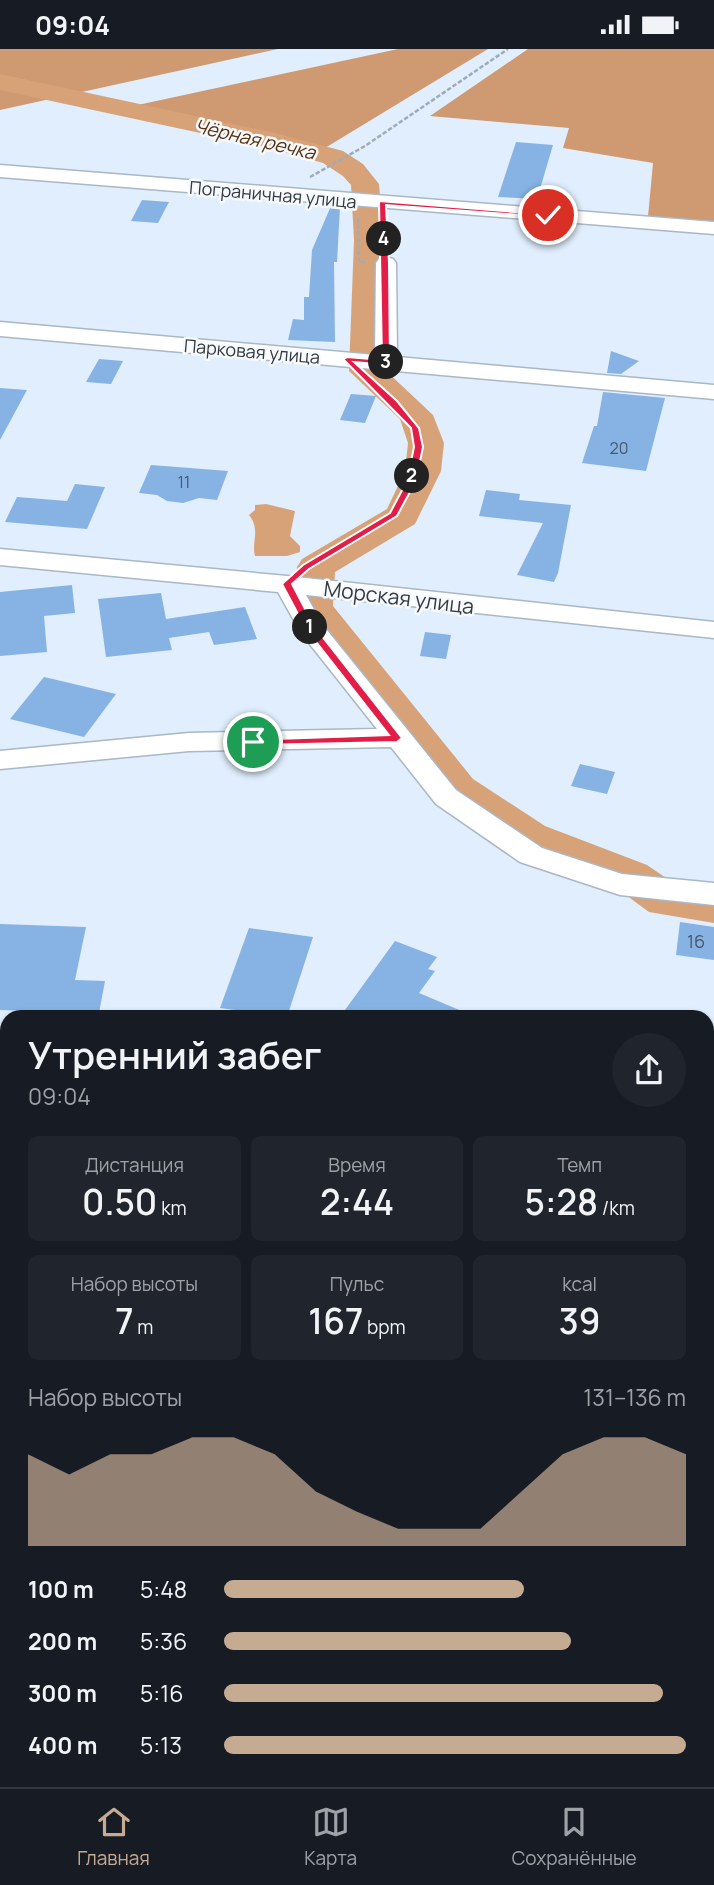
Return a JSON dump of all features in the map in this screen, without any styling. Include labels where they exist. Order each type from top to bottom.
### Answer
[{"type":"street","name":"Пограничная улица","points":[[0,171],[714,228]]},
{"type":"street","points":[[383,362],[386,263]]},
{"type":"street","name":"Парковая улица","points":[[0,329],[714,392]]},
{"type":"street","name":"Морская улица","points":[[0,557],[336,589],[400,599],[714,630]]},
{"type":"street","points":[[291,585],[310,627],[446,797],[531,855],[620,884],[714,894]]},
{"type":"street","points":[[0,760],[189,741],[397,738]]},
{"type":"path","points":[[335,163],[508,49]]},
{"type":"path","points":[[362,263],[359,263],[369,201]]},
{"type":"path","points":[[369,201],[386,263]]},
{"type":"path","points":[[291,585],[306,567],[394,515],[411,481],[418,447],[415,428],[394,403],[360,375],[349,359]]},
{"type":"shaded area","points":[[0,49],[278,49],[0,110]]},
{"type":"shaded area","points":[[398,49],[488,49],[320,151],[219,132],[133,106]]},
{"type":"shaded area","points":[[528,49],[714,49],[714,223],[648,217],[653,163],[563,148],[569,128],[430,116]]},
{"type":"shaded area","points":[[266,504],[295,511],[290,536],[300,546],[300,552],[287,556],[255,556],[255,531],[249,515],[255,510],[255,505]]},
{"type":"building","points":[[516,142],[553,145],[537,199],[498,197]]},
{"type":"building","points":[[142,200],[169,202],[158,223],[131,221]]},
{"type":"building","points":[[331,206],[340,207],[337,262],[334,262],[335,342],[288,340],[293,319],[304,320],[304,297],[309,297],[312,250]]},
{"type":"building","points":[[611,351],[639,361],[621,374],[607,373]]},
{"type":"building","points":[[99,359],[123,361],[111,384],[86,382]]},
{"type":"building","points":[[0,388],[27,390],[0,440]]},
{"type":"building","points":[[603,392],[665,398],[646,471],[582,463],[594,426],[597,426]]},
{"type":"building","points":[[351,394],[376,396],[365,423],[340,420]]},
{"type":"building","points":[[151,465],[228,471],[217,500],[199,498],[183,503],[139,493]]},
{"type":"building","points":[[75,484],[105,487],[87,529],[5,522],[17,497],[67,501]]},
{"type":"building","points":[[486,490],[520,494],[519,500],[571,505],[554,582],[517,575],[543,523],[479,516]]},
{"type":"building","points":[[72,585],[75,613],[44,616],[47,652],[0,656],[0,592]]},
{"type":"building","points":[[161,593],[166,619],[245,607],[257,639],[214,645],[209,632],[169,638],[172,650],[106,657],[98,599]]},
{"type":"building","points":[[425,632],[451,635],[446,659],[420,656]]},
{"type":"building","points":[[44,677],[116,694],[84,737],[10,719]]},
{"type":"building","points":[[580,764],[615,772],[607,794],[571,786]]},
{"type":"building","points":[[680,922],[714,927],[714,960],[676,955]]},
{"type":"building","points":[[0,924],[86,927],[75,980],[105,981],[100,1010],[0,1010]]},
{"type":"building","points":[[249,928],[313,937],[289,1010],[220,1008]]},
{"type":"building","points":[[395,941],[437,957],[428,969],[435,971],[419,993],[459,1010],[345,1010]]},
{"type":"waterway","name":"Чёрная речка","points":[[0,82],[275,141],[333,157],[353,170],[365,184],[369,240],[366,371],[416,415],[426,443],[423,471],[402,516],[316,567],[313,607],[369,674],[457,789],[529,837],[631,876],[666,901],[714,907]]},
{"type":"route","points":[[253,742],[397,738],[310,627],[287,584],[306,567],[394,515],[411,481],[418,447],[415,428],[394,403],[360,375],[347,359],[386,363],[386,263],[382,202],[548,215]]}]
